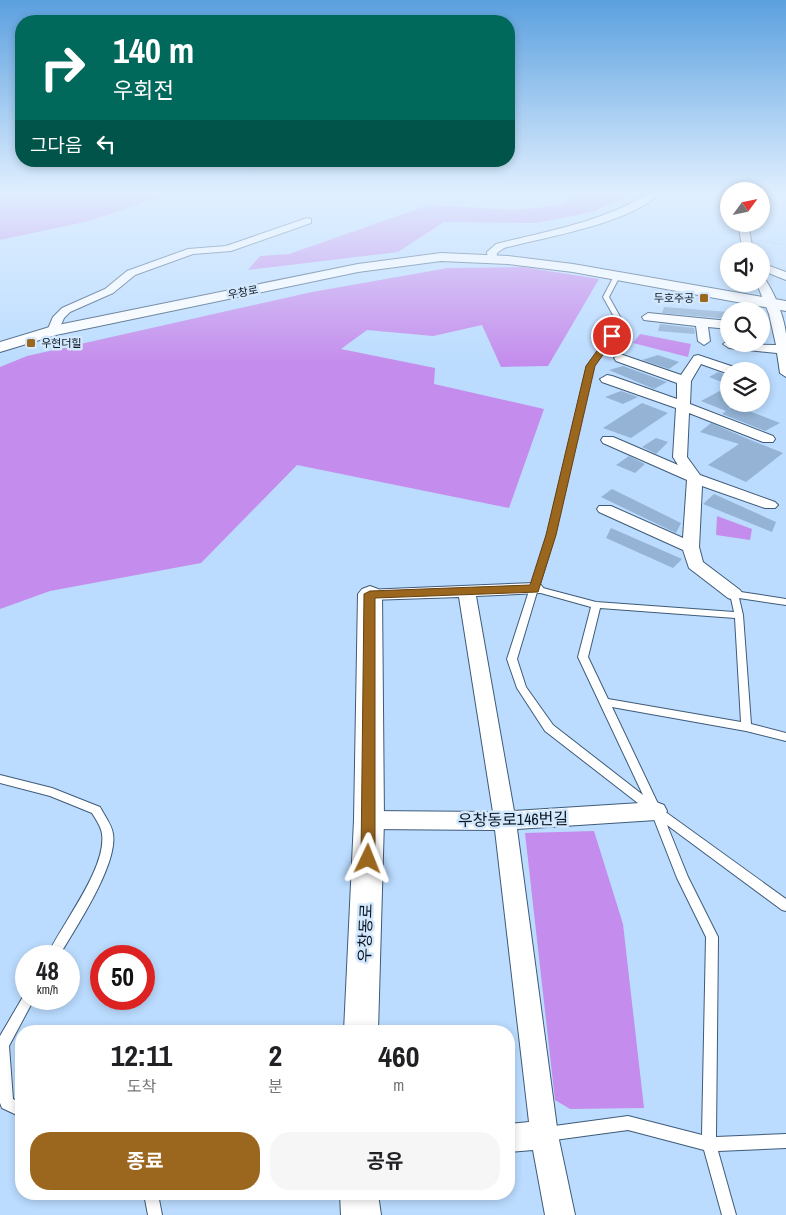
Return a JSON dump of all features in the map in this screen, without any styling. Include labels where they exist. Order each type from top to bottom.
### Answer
[{"type":"main road","name":"우창로","points":[[0,347],[53,331],[358,268],[441,257],[492,259],[573,268],[780,305]]},
{"type":"main road","name":"우창동로","points":[[361,1025],[369,820],[370,594]]},
{"type":"main road","points":[[360,1200],[361,1215]]},
{"type":"street","points":[[53,331],[59,317],[66,310],[109,291],[131,273],[197,251]]},
{"type":"street","points":[[492,259],[494,251]]},
{"type":"street","points":[[770,269],[786,277]]},
{"type":"street","points":[[770,292],[780,305],[786,373]]},
{"type":"street","points":[[648,317],[720,324]]},
{"type":"street","points":[[702,323],[704,341],[698,359],[684,381],[680,457],[695,478],[691,547],[695,564],[734,594]]},
{"type":"street","points":[[704,341],[720,343]]},
{"type":"street","points":[[770,348],[785,350]]},
{"type":"street","points":[[620,358],[684,381]]},
{"type":"street","points":[[698,359],[720,367]]},
{"type":"street","points":[[607,379],[768,439]]},
{"type":"street","points":[[608,440],[695,478],[770,505]]},
{"type":"street","points":[[605,509],[691,547]]},
{"type":"street","points":[[370,594],[534,589]]},
{"type":"street","points":[[467,592],[505,821],[544,1135],[560,1215]]},
{"type":"street","name":"우창동로146번길","points":[[369,820],[505,821],[656,811]]},
{"type":"street","points":[[515,1137],[544,1135]]},
{"type":"lane","points":[[617,276],[606,297],[620,322],[604,349],[590,366],[551,535],[512,659],[522,688],[549,728],[656,811],[786,906]]},
{"type":"lane","points":[[534,589],[596,605],[739,615]]},
{"type":"lane","points":[[746,727],[739,615],[734,594],[786,602]]},
{"type":"lane","points":[[596,605],[583,657],[656,811],[683,878],[712,937],[709,1144],[729,1215]]},
{"type":"lane","points":[[604,702],[746,727],[786,737]]},
{"type":"lane","points":[[0,779],[52,792],[96,810],[108,833],[108,849],[94,883],[59,945]]},
{"type":"lane","points":[[15,1107],[7,1102],[2,1045],[22,1010]]},
{"type":"lane","points":[[544,1135],[628,1123],[709,1144],[786,1141]]},
{"type":"lane","points":[[152,1200],[156,1215]]},
{"type":"shaded area","points":[[298,251],[400,251],[248,270],[260,256],[289,254]]},
{"type":"shaded area","points":[[523,267],[599,279],[548,366],[501,367],[482,325],[433,336],[367,330],[341,349],[435,368],[434,384],[544,409],[509,508],[297,465],[201,563],[50,591],[0,609],[0,367],[27,356],[312,292],[448,268]]},
{"type":"shaded area","points":[[640,334],[691,344],[688,357],[633,343]]},
{"type":"shaded area","points":[[717,516],[752,529],[750,540],[716,535]]},
{"type":"shaded area","points":[[594,831],[623,924],[644,1108],[570,1109],[555,1100],[525,833]]},
{"type":"building","points":[[664,307],[720,311],[720,318],[662,313]]},
{"type":"building","points":[[660,324],[694,328],[695,334],[658,331]]},
{"type":"building","points":[[658,355],[679,362],[669,369],[642,360]]},
{"type":"building","points":[[623,366],[667,382],[654,389],[609,370]]},
{"type":"building","points":[[720,373],[720,381],[709,377]]},
{"type":"building","points":[[621,391],[638,397],[623,404],[605,397]]},
{"type":"building","points":[[720,391],[720,409],[701,401]]},
{"type":"building","points":[[642,403],[668,413],[631,438],[603,428]]},
{"type":"building","points":[[725,412],[751,412],[780,423],[765,431],[722,414]]},
{"type":"building","points":[[711,423],[783,453],[746,482],[708,465],[739,444],[700,432]]},
{"type":"building","points":[[656,438],[668,442],[656,454],[642,447]]},
{"type":"building","points":[[629,456],[645,464],[635,473],[616,465]]},
{"type":"building","points":[[612,489],[681,523],[676,533],[601,497]]},
{"type":"building","points":[[714,494],[776,522],[772,532],[703,504]]},
{"type":"building","points":[[611,528],[682,559],[673,568],[606,538]]},
{"type":"place","name":"두호주공","points":[[704,298]]},
{"type":"place","name":"우현더힐","points":[[31,343]]},
{"type":"route","points":[[368,859],[370,594],[534,589],[551,535],[590,366],[612,336]]}]
